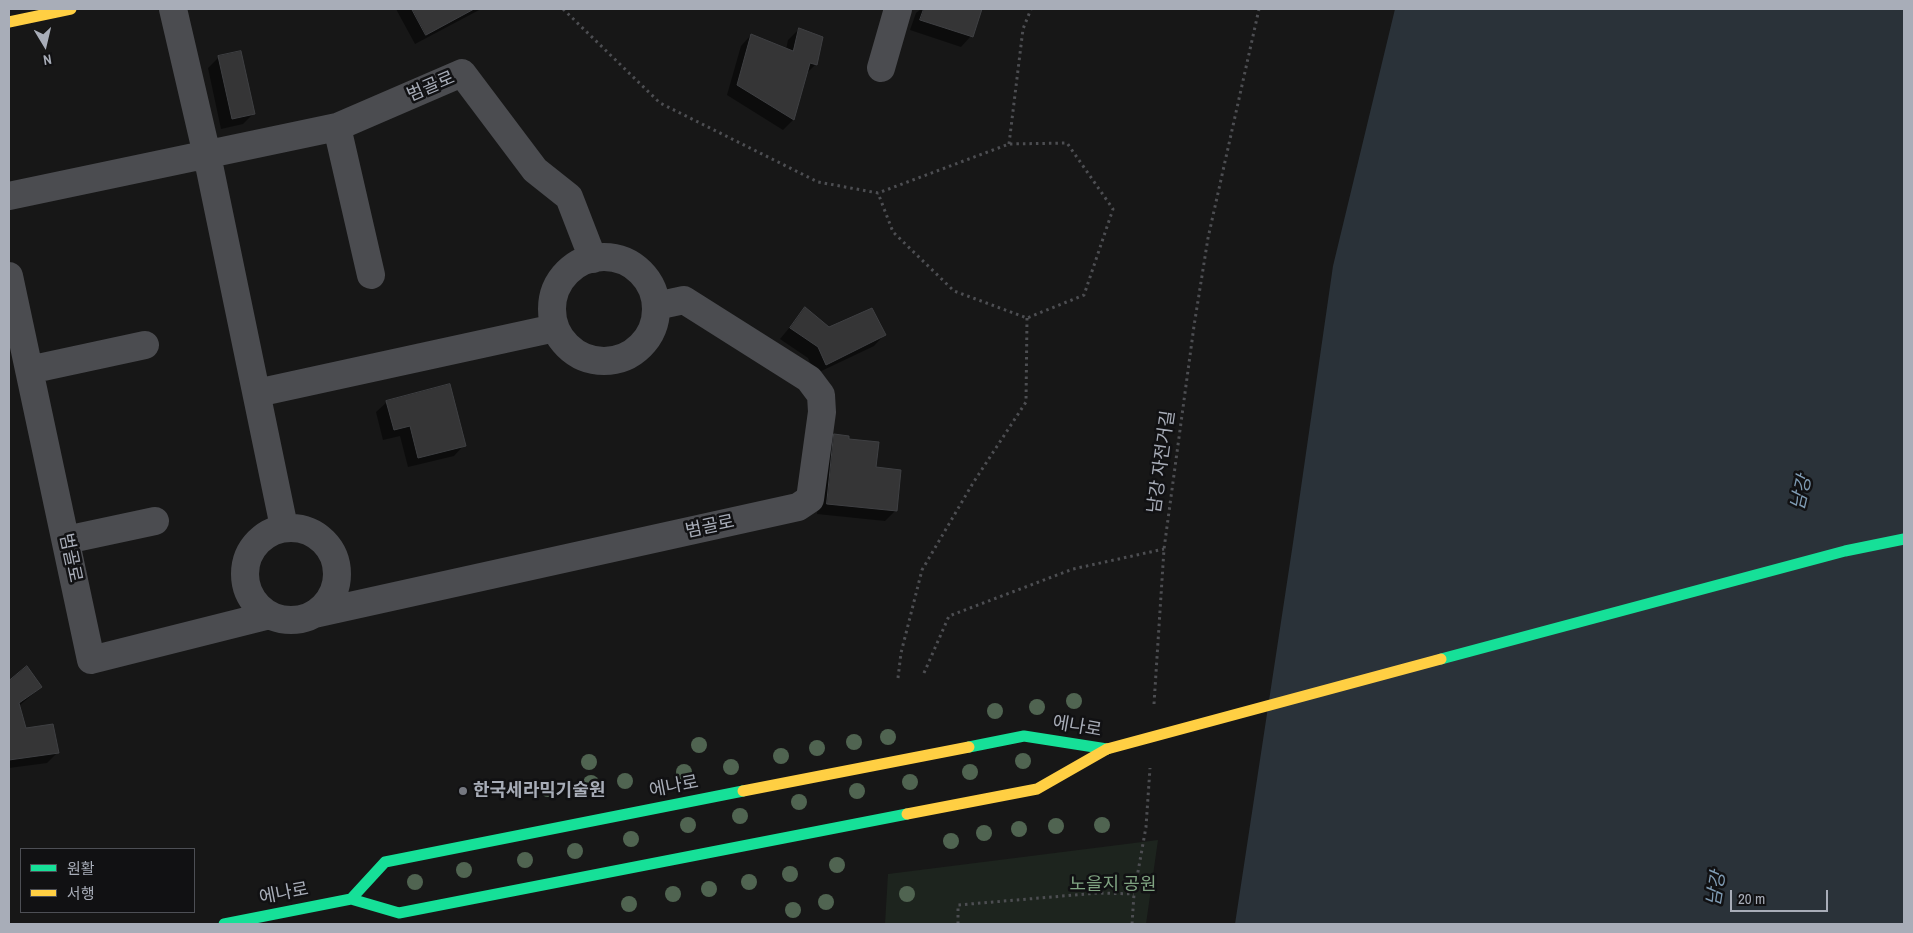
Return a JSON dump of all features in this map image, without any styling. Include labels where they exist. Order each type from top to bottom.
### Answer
[{"type":"street","points":[[9,22],[71,9]]},
{"type":"street","points":[[173,9],[207,155],[284,527]]},
{"type":"street","points":[[881,68],[898,9]]},
{"type":"street","name":"범골로","points":[[9,196],[337,127],[462,73],[535,170],[569,197],[593,258]]},
{"type":"street","points":[[337,127],[371,275]]},
{"type":"street","points":[[593,258],[611,258],[628,263],[643,274],[652,289],[656,306],[655,322],[648,338],[637,350],[623,358],[607,362],[590,360],[576,353],[563,342],[555,328],[552,310],[555,292],[563,277],[577,265],[593,258]]},
{"type":"street","name":"범골로","points":[[9,276],[91,660],[270,615],[284,620],[300,619],[314,614],[798,507],[810,499],[822,412],[821,396],[808,379],[684,300],[656,306]]},
{"type":"street","points":[[256,393],[555,328]]},
{"type":"street","points":[[29,370],[145,345]]},
{"type":"street","points":[[66,540],[156,521]]},
{"type":"street","points":[[270,615],[258,606],[249,594],[245,579],[246,564],[251,550],[261,538],[284,527],[305,530],[318,537],[329,548],[335,561],[337,576],[334,591],[326,604],[314,614]]},
{"type":"street","points":[[1845,551],[1896,529]]},
{"type":"street","points":[[1107,749],[1845,551],[1904,539]]},
{"type":"street","points":[[1845,551],[1894,552]]},
{"type":"street","name":"에나로","points":[[351,899],[386,862],[414,856],[1024,736],[1107,749]]},
{"type":"street","name":"에나로","points":[[224,924],[351,899],[400,913],[1027,791],[1037,789],[1107,749]]},
{"type":"path","points":[[564,9],[660,103],[818,182],[878,193],[1009,144],[1067,143],[1113,210],[1084,295],[1027,318],[954,292],[893,232],[878,193]]},
{"type":"path","points":[[1009,144],[1023,29],[1031,9]]},
{"type":"path","name":"남강 자전거길","points":[[1154,708],[1164,549],[1208,238],[1259,9]]},
{"type":"path","points":[[898,678],[901,653],[922,570],[973,483],[1026,402],[1027,318]]},
{"type":"path","points":[[924,673],[949,616],[1073,569],[1164,549]]},
{"type":"path","points":[[1132,924],[1134,894],[1146,827],[1151,758]]},
{"type":"path","points":[[958,924],[958,905],[1098,893],[1134,894]]},
{"type":"green space","name":"노을지 공원","points":[[1158,840],[1146,924],[885,924],[888,874]]},
{"type":"water","name":"남강","points":[[1395,9],[1904,9],[1904,924],[1235,924],[1333,266]]},
{"type":"building","points":[[412,9],[474,9],[426,35]]},
{"type":"building","points":[[924,9],[982,9],[973,37],[920,20]]},
{"type":"building","points":[[799,28],[823,37],[817,65],[810,63],[794,120],[737,85],[751,34],[793,51]]},
{"type":"building","points":[[241,51],[255,114],[232,119],[218,56]]},
{"type":"building","points":[[805,307],[829,327],[872,308],[886,335],[826,365],[818,347],[790,328]]},
{"type":"building","points":[[450,384],[466,446],[418,458],[410,426],[394,430],[386,401]]},
{"type":"building","points":[[834,434],[849,436],[849,439],[879,442],[876,467],[901,470],[897,511],[827,504]]},
{"type":"building","points":[[27,666],[42,687],[19,703],[26,728],[53,724],[59,753],[9,760],[9,681]]},
{"type":"traffic: fast","points":[[1441,659],[1845,551],[1904,539]]},
{"type":"traffic: fast","points":[[969,747],[1024,736],[1107,749]]},
{"type":"traffic: fast","points":[[351,899],[385,862],[743,791]]},
{"type":"traffic: fast","points":[[224,924],[351,899],[399,913],[907,814]]},
{"type":"traffic: slow","points":[[9,22],[71,9]]},
{"type":"traffic: slow","points":[[1107,749],[1441,659]]},
{"type":"traffic: slow","points":[[743,791],[969,747]]},
{"type":"traffic: slow","points":[[907,814],[1037,789],[1107,749]]},
{"type":"place","name":"한국세라믹기술원","points":[[463,791]]}]
